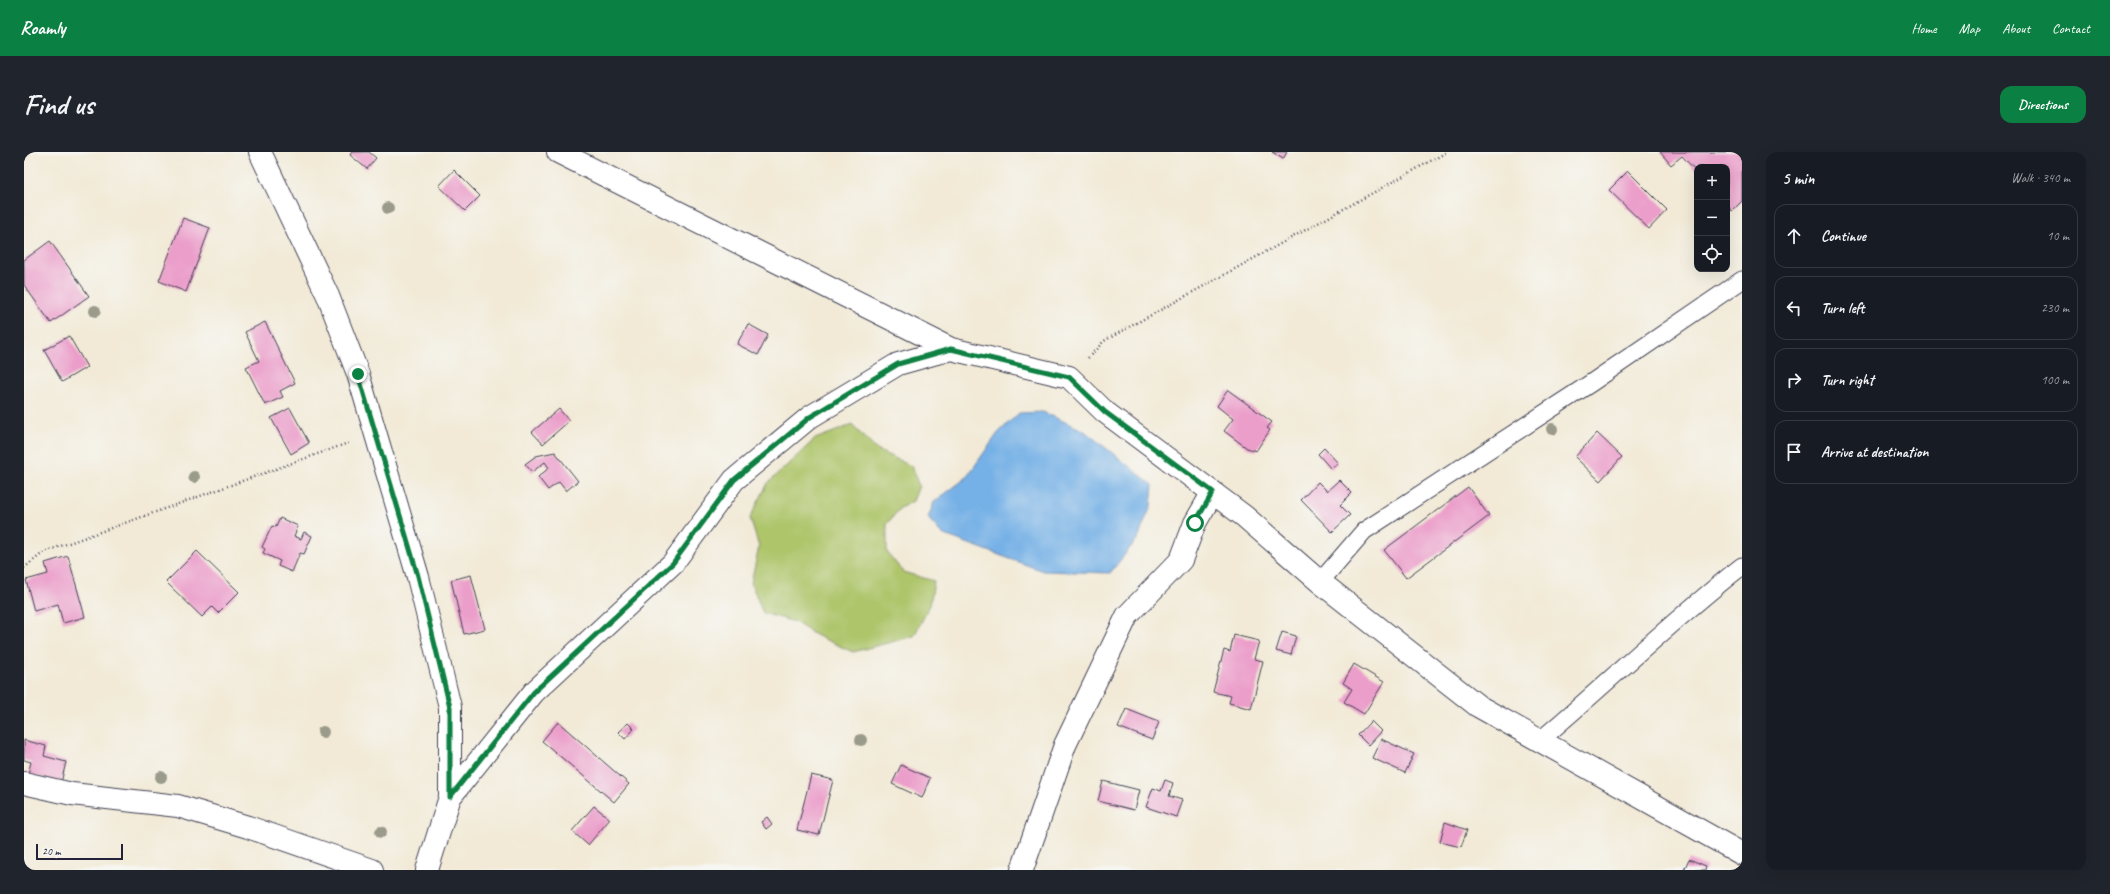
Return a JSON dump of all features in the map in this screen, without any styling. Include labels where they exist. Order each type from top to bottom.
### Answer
[{"type":"street","points":[[260,152],[328,296],[358,374],[374,434],[418,576],[450,707],[450,797],[427,870]]},
{"type":"street","points":[[558,152],[951,349],[1069,377],[1105,412],[1244,516],[1320,582],[1478,706],[1538,742],[1742,854]]},
{"type":"street","points":[[450,797],[534,692],[673,563],[734,480],[810,417],[898,364],[951,349]]},
{"type":"street","points":[[1022,870],[1065,745],[1127,616],[1181,560],[1195,523],[1213,492]]},
{"type":"street","points":[[24,783],[72,794],[178,806],[372,870]]},
{"type":"lane","points":[[1320,582],[1364,531],[1591,383],[1742,280]]},
{"type":"lane","points":[[1538,742],[1600,689],[1691,605],[1742,566]]},
{"type":"path","points":[[1069,377],[1104,342],[1447,152]]},
{"type":"path","points":[[24,568],[44,552],[374,434]]},
{"type":"green space","points":[[852,425],[877,450],[911,466],[919,486],[913,501],[900,508],[887,524],[887,552],[903,572],[934,581],[930,605],[914,636],[853,652],[815,635],[795,622],[763,613],[751,583],[759,547],[750,518],[768,483],[815,439]]},
{"type":"water","points":[[1043,412],[1083,430],[1153,485],[1151,506],[1138,538],[1110,573],[1043,571],[942,534],[928,518],[934,502],[966,478],[998,433],[1019,413]]},
{"type":"building","points":[[352,152],[369,152],[376,158],[367,169],[350,155]]},
{"type":"building","points":[[1272,152],[1287,152],[1283,159]]},
{"type":"building","points":[[1660,152],[1742,152],[1742,201],[1732,211],[1730,209],[1730,164],[1694,164],[1694,169],[1682,156],[1671,165]]},
{"type":"building","points":[[454,170],[480,196],[465,211],[439,186]]},
{"type":"building","points":[[1628,171],[1667,210],[1649,229],[1609,190]]},
{"type":"building","points":[[183,218],[210,228],[186,292],[159,281]]},
{"type":"building","points":[[50,241],[89,296],[51,323],[24,285],[24,260]]},
{"type":"building","points":[[265,322],[295,383],[280,391],[283,397],[265,405],[246,367],[259,361],[245,332]]},
{"type":"building","points":[[748,324],[768,335],[758,355],[737,344]]},
{"type":"building","points":[[69,336],[87,367],[62,382],[44,350]]},
{"type":"building","points":[[1228,390],[1272,422],[1267,428],[1270,430],[1256,451],[1247,448],[1224,431],[1233,419],[1217,406]]},
{"type":"building","points":[[290,408],[309,443],[291,454],[271,418]]},
{"type":"building","points":[[559,409],[569,421],[543,444],[532,432]]},
{"type":"building","points":[[1597,433],[1622,457],[1600,481],[1575,457]]},
{"type":"building","points":[[1324,448],[1338,463],[1331,469],[1318,454]]},
{"type":"building","points":[[555,452],[578,481],[566,491],[559,482],[548,490],[538,477],[549,468],[545,462],[532,472],[525,464],[536,456]]},
{"type":"building","points":[[1339,480],[1352,493],[1340,505],[1350,515],[1332,532],[1301,500],[1318,482],[1327,491]]},
{"type":"building","points":[[1468,487],[1489,516],[1406,578],[1384,550]]},
{"type":"building","points":[[280,518],[298,526],[294,536],[301,539],[304,532],[312,536],[304,554],[300,553],[292,572],[278,566],[280,561],[263,553],[265,549],[262,547],[272,526],[276,527]]},
{"type":"building","points":[[197,551],[239,592],[218,613],[212,607],[202,617],[166,582]]},
{"type":"building","points":[[68,556],[85,617],[63,623],[58,604],[34,611],[26,580],[48,574],[45,563]]},
{"type":"building","points":[[471,575],[485,629],[464,634],[451,580]]},
{"type":"building","points":[[1282,632],[1296,636],[1291,655],[1276,651]]},
{"type":"building","points":[[1234,635],[1259,641],[1254,659],[1263,661],[1251,709],[1229,703],[1231,696],[1213,692],[1224,650],[1230,652]]},
{"type":"building","points":[[1354,664],[1384,682],[1364,714],[1344,702],[1352,689],[1343,683]]},
{"type":"building","points":[[1126,709],[1159,722],[1152,740],[1118,727]]},
{"type":"building","points":[[1371,721],[1381,731],[1368,745],[1358,735]]},
{"type":"building","points":[[558,722],[629,784],[614,802],[542,741]]},
{"type":"building","points":[[628,723],[634,729],[625,739],[618,732]]},
{"type":"building","points":[[1381,739],[1414,754],[1405,773],[1372,758]]},
{"type":"building","points":[[24,740],[46,746],[44,756],[66,762],[61,783],[28,774],[31,762],[24,760]]},
{"type":"building","points":[[901,765],[930,778],[922,798],[892,784]]},
{"type":"building","points":[[811,775],[833,780],[819,835],[797,830]]},
{"type":"building","points":[[1165,780],[1173,783],[1169,796],[1182,800],[1176,817],[1146,807],[1153,788],[1161,791]]},
{"type":"building","points":[[1103,781],[1139,790],[1134,810],[1098,801]]},
{"type":"building","points":[[594,806],[610,819],[588,845],[572,831]]},
{"type":"building","points":[[767,817],[772,824],[766,829],[761,822]]},
{"type":"building","points":[[1445,822],[1467,830],[1461,847],[1440,842]]},
{"type":"building","points":[[1689,859],[1706,866],[1705,870],[1684,870]]},
{"type":"route","points":[[358,374],[374,434],[418,576],[450,707],[450,797],[534,692],[673,563],[734,480],[810,417],[898,364],[951,349],[1069,377],[1105,412],[1213,492],[1195,523]]}]
